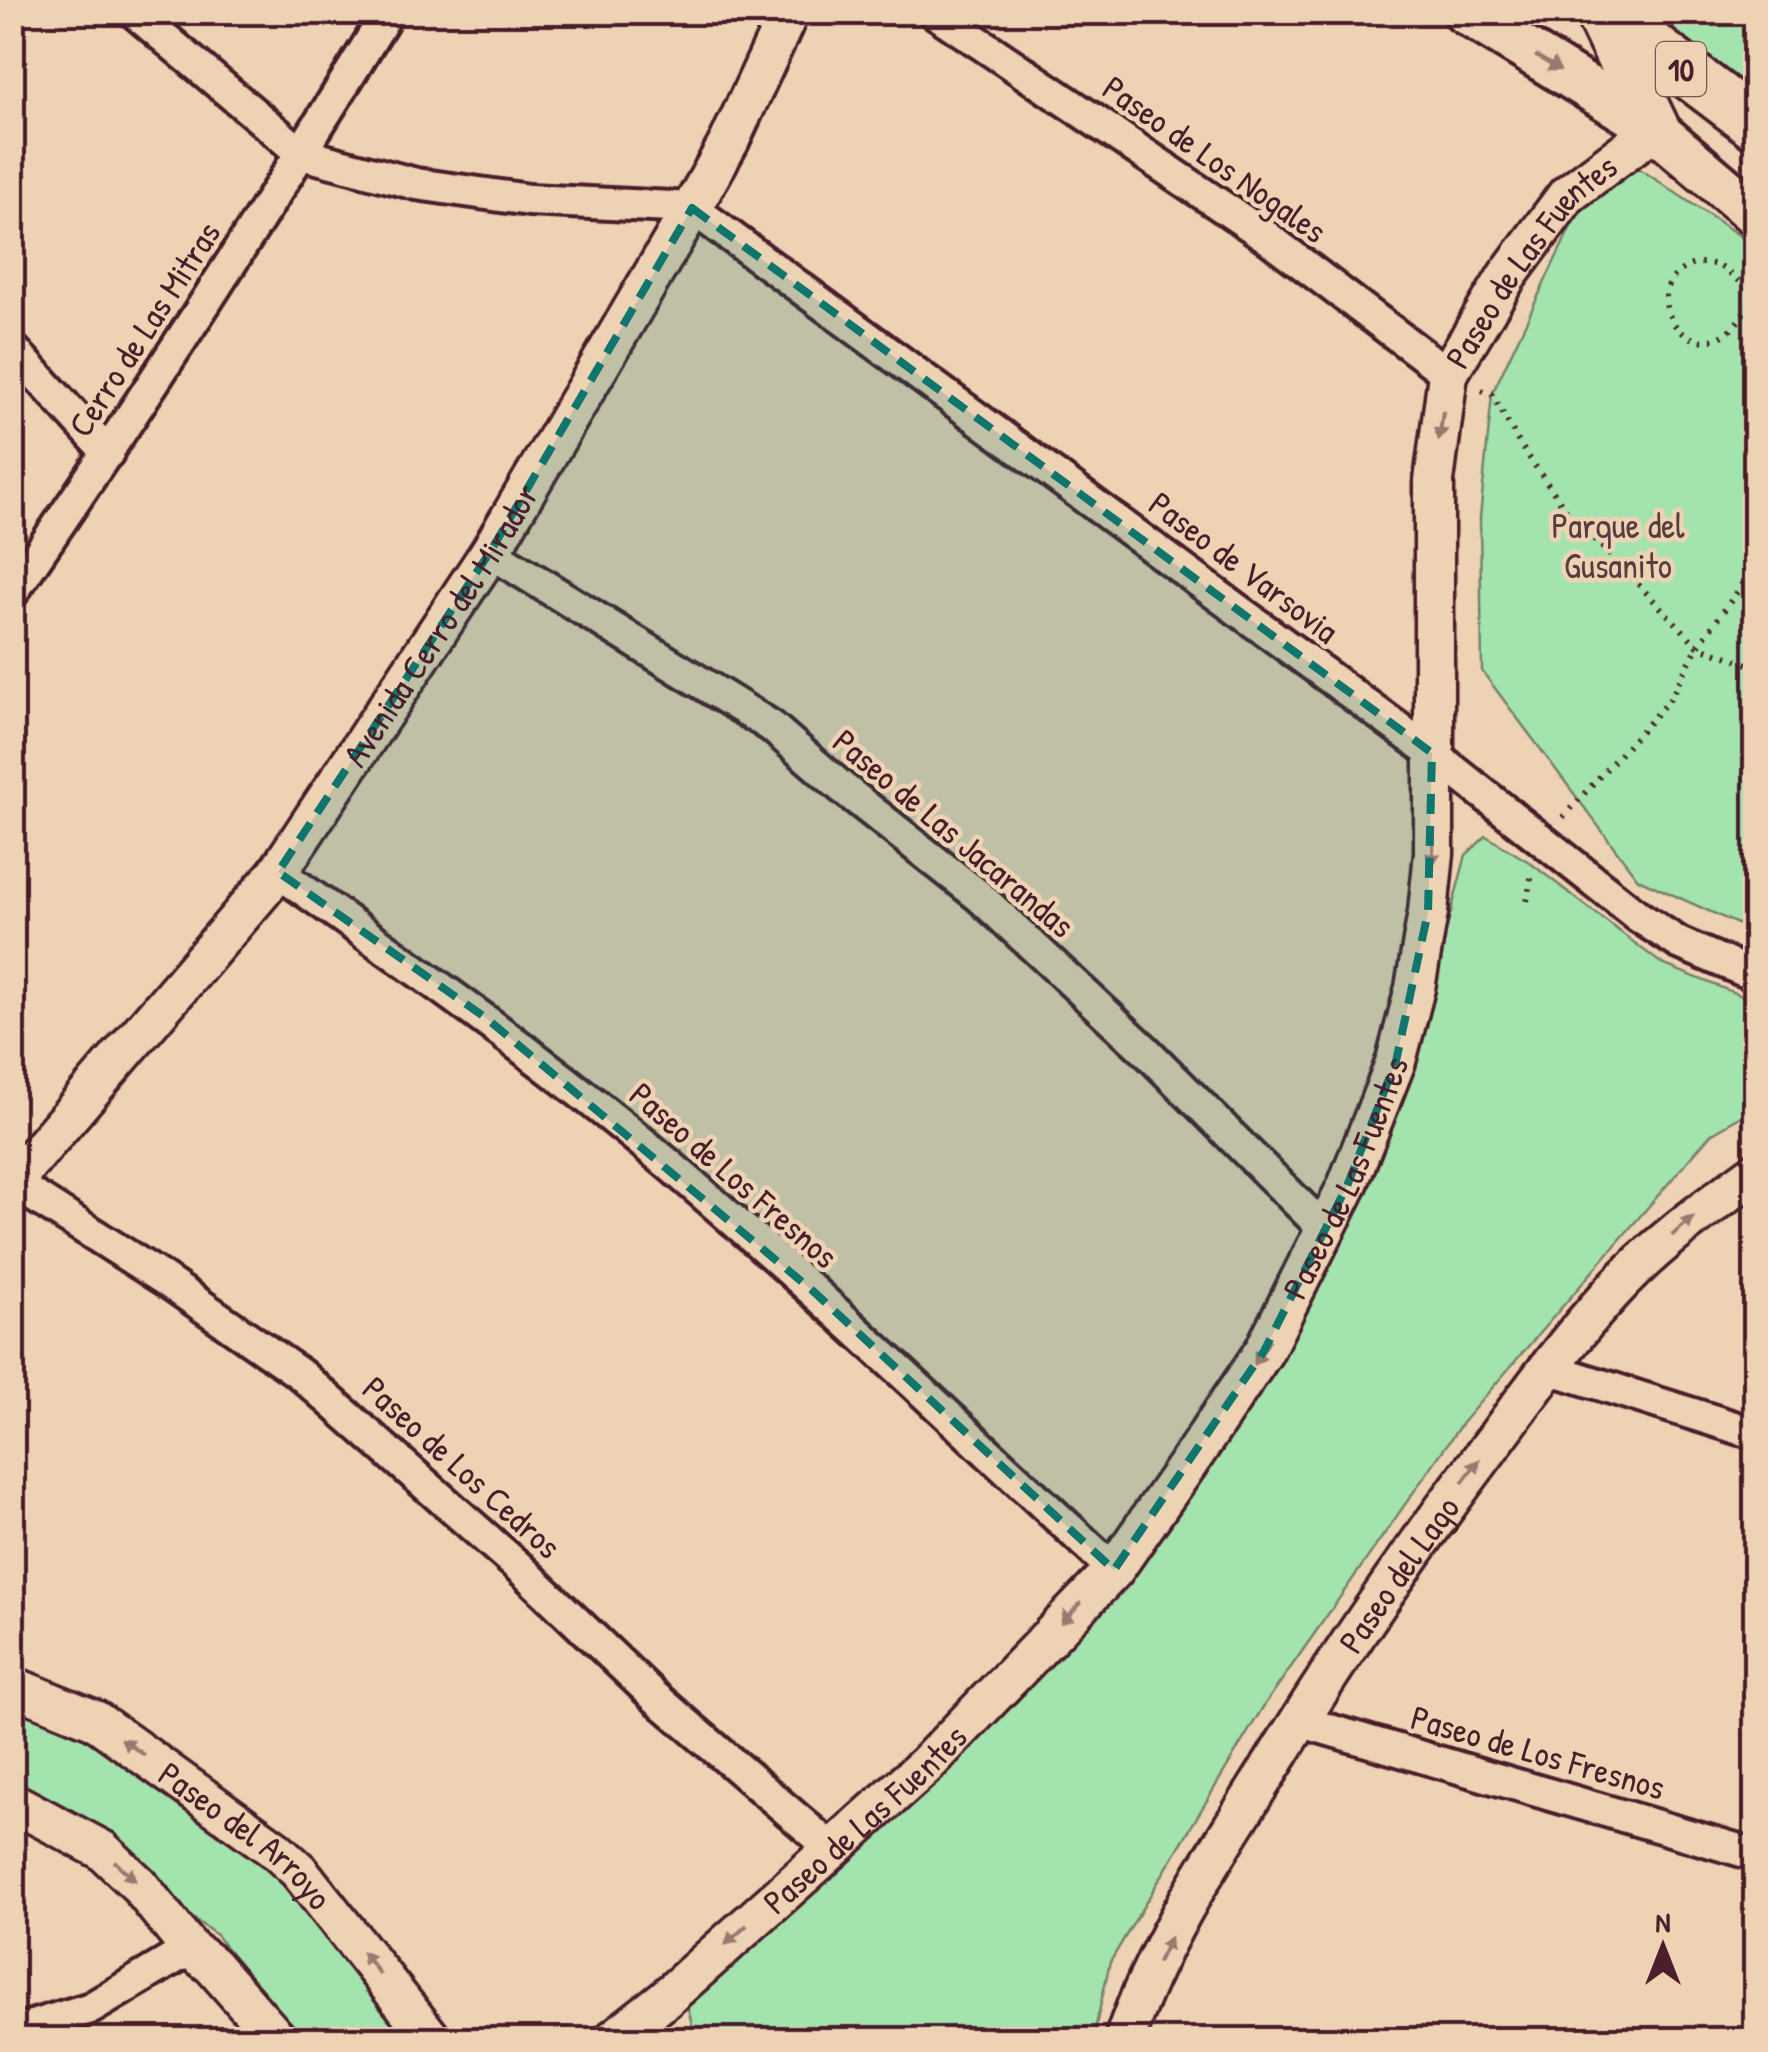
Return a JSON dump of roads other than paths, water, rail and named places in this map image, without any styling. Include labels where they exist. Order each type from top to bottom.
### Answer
[{"type":"highway","points":[[1599,12],[1654,128]]},
{"type":"highway","name":"10","points":[[1607,12],[1756,125]]},
{"type":"main road","points":[[1465,12],[1654,128],[1756,215]]},
{"type":"street","points":[[134,12],[302,154],[416,184],[492,195],[582,204],[692,208]]},
{"type":"street","name":"Cerro de Las Mitras","points":[[12,593],[302,154],[388,12]]},
{"type":"street","name":"Avenida Cerro del Mirador","points":[[13,1182],[278,872],[490,552],[692,208],[790,12]]},
{"type":"street","name":"Paseo de Los Nogales","points":[[934,12],[1267,237],[1448,374]]},
{"type":"street","name":"Paseo de Las Fuentes","points":[[613,2040],[665,1999],[926,1765],[1114,1570],[1264,1351],[1347,1186],[1396,1061],[1415,988],[1434,853],[1434,481],[1448,374],[1508,276],[1567,195],[1654,128]]},
{"type":"street","name":"Paseo de Varsovia","points":[[692,208],[1432,753],[1639,917],[1679,943],[1756,976]]},
{"type":"street","points":[[12,348],[108,452]]},
{"type":"street","name":"Paseo de Las Jacarandas","points":[[490,552],[771,726],[840,786],[980,896],[1146,1050],[1324,1229]]},
{"type":"street","name":"Paseo de Los Fresnos","points":[[278,872],[486,1018],[664,1161],[813,1291],[1114,1570]]},
{"type":"street","name":"Paseo del Lago","points":[[1124,2040],[1191,1895],[1299,1721],[1420,1540],[1548,1368],[1612,1291],[1688,1221],[1756,1172]]},
{"type":"street","name":"Paseo de Los Cedros","points":[[13,1182],[162,1278],[300,1374],[506,1555],[654,1696],[831,1848]]},
{"type":"street","points":[[1548,1368],[1756,1434]]},
{"type":"street","name":"Paseo del Arroyo","points":[[12,1686],[95,1720],[276,1850],[299,1871],[432,2040]]},
{"type":"street","name":"Paseo de Los Fresnos","points":[[1299,1721],[1756,1855]]},
{"type":"street","points":[[12,1802],[102,1850],[138,1884],[190,1948],[212,1965],[278,2040]]},
{"type":"street","points":[[12,2032],[91,2008],[190,1948]]},
{"type":"street","points":[[665,1999],[668,2040]]},
{"type":"park label","name":"Parque del Gusanito","points":[[1618,545]]}]
